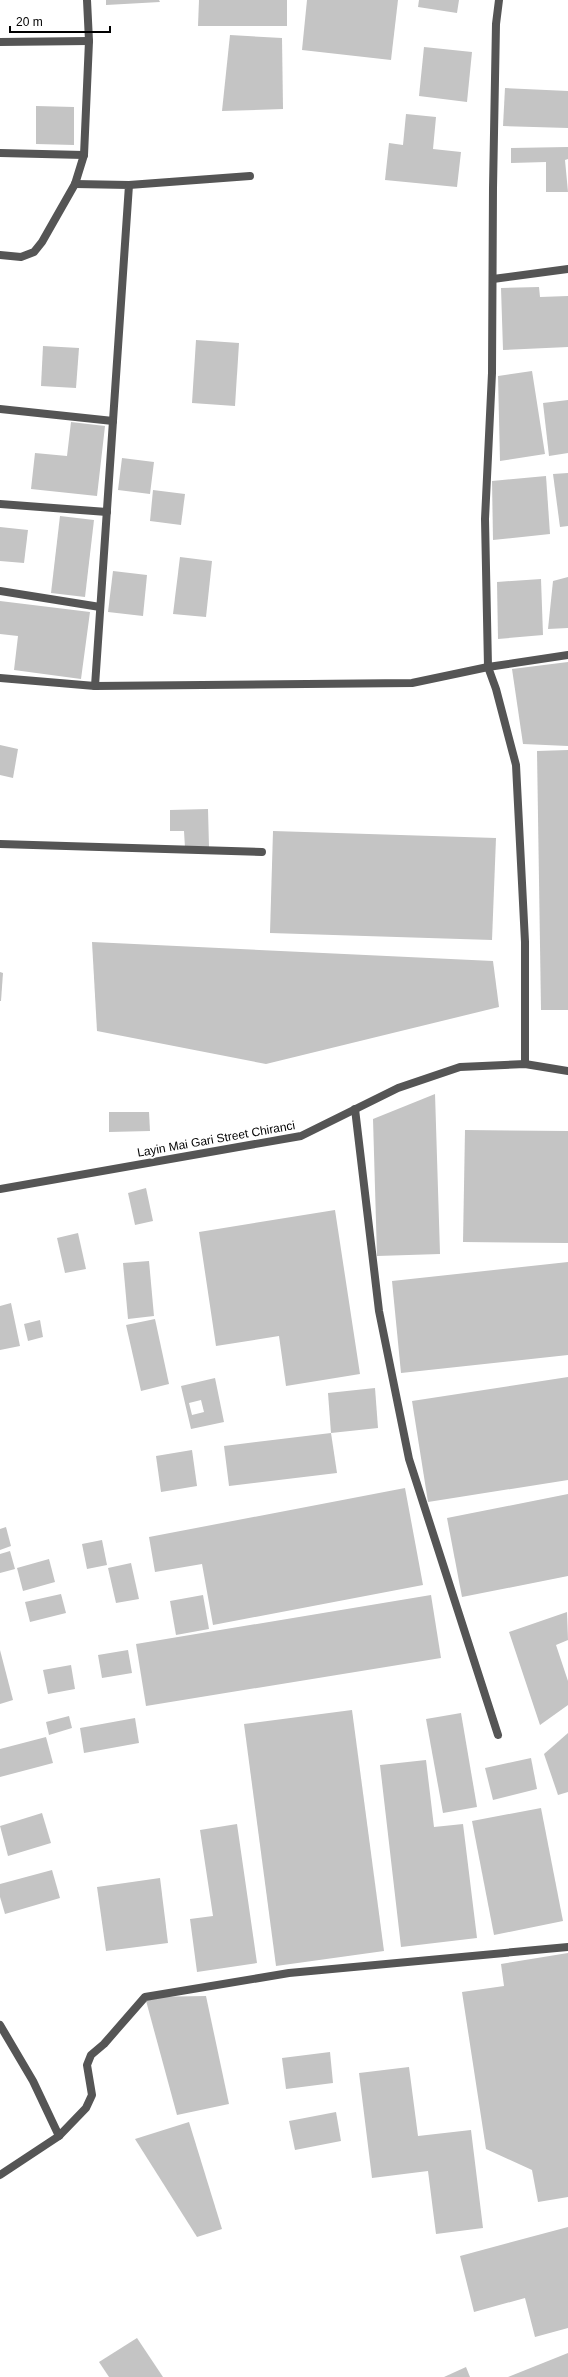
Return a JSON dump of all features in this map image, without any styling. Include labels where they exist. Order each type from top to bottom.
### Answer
[{"type":"street","points":[[0,255],[21,257],[34,252],[42,242],[74,184],[84,155],[89,41],[87,0]]},
{"type":"street","points":[[499,0],[496,24],[492,373],[485,519],[488,668],[496,689],[516,765],[525,942],[525,1064]]},
{"type":"street","points":[[0,42],[89,41]]},
{"type":"street","points":[[0,154],[84,155]]},
{"type":"street","points":[[74,184],[129,185],[250,176]]},
{"type":"street","points":[[95,686],[129,185]]},
{"type":"street","points":[[492,279],[568,269]]},
{"type":"street","points":[[0,409],[113,421]]},
{"type":"street","points":[[0,504],[107,512]]},
{"type":"street","points":[[0,591],[100,607]]},
{"type":"street","points":[[0,678],[95,686],[412,683],[488,668],[568,655]]},
{"type":"street","points":[[0,844],[262,852]]},
{"type":"street","name":"Layin Mai Gari Street Chiranci","points":[[0,1189],[302,1136],[398,1088],[460,1067],[525,1064],[568,1071]]},
{"type":"street","points":[[355,1109],[379,1311],[409,1459],[498,1735]]},
{"type":"street","points":[[0,2175],[59,2136],[86,2108],[92,2095],[87,2065],[91,2055],[104,2044],[145,1997],[290,1973],[568,1947]]},
{"type":"street","points":[[0,2025],[33,2080],[59,2136]]},
{"type":"building","points":[[106,0],[159,0],[160,2],[106,5]]},
{"type":"building","points":[[199,0],[287,0],[287,26],[198,26]]},
{"type":"building","points":[[307,0],[398,0],[391,60],[302,50]]},
{"type":"building","points":[[419,0],[459,0],[457,13],[418,7]]},
{"type":"building","points":[[230,35],[282,38],[283,109],[222,111]]},
{"type":"building","points":[[424,47],[472,52],[467,102],[419,96]]},
{"type":"building","points":[[505,88],[568,91],[568,128],[503,126]]},
{"type":"building","points":[[36,106],[74,107],[74,145],[36,144]]},
{"type":"building","points":[[406,114],[436,117],[433,149],[461,152],[457,187],[385,180],[389,143],[403,145]]},
{"type":"building","points":[[568,147],[568,159],[565,160],[568,192],[546,192],[546,162],[511,163],[511,148]]},
{"type":"building","points":[[539,287],[540,297],[568,296],[568,347],[503,350],[501,288]]},
{"type":"building","points":[[196,340],[239,343],[235,406],[192,403]]},
{"type":"building","points":[[43,346],[79,348],[76,388],[41,386]]},
{"type":"building","points":[[532,371],[545,454],[500,461],[498,376]]},
{"type":"building","points":[[568,400],[568,453],[549,456],[543,403]]},
{"type":"building","points":[[71,422],[105,426],[97,496],[31,489],[35,453],[67,456]]},
{"type":"building","points":[[122,458],[154,462],[150,494],[118,490]]},
{"type":"building","points":[[568,473],[568,526],[560,527],[553,474]]},
{"type":"building","points":[[546,476],[550,534],[493,540],[492,481]]},
{"type":"building","points":[[153,490],[185,494],[181,525],[150,521]]},
{"type":"building","points":[[60,516],[94,520],[85,597],[51,593]]},
{"type":"building","points":[[0,527],[28,530],[24,563],[0,561]]},
{"type":"building","points":[[180,557],[212,561],[206,617],[173,614]]},
{"type":"building","points":[[113,571],[147,575],[143,616],[108,612]]},
{"type":"building","points":[[568,577],[568,628],[548,629],[553,581]]},
{"type":"building","points":[[541,579],[543,635],[498,639],[497,582]]},
{"type":"building","points":[[0,601],[90,612],[81,679],[14,670],[18,636],[0,634]]},
{"type":"building","points":[[568,662],[568,746],[523,744],[512,669]]},
{"type":"building","points":[[0,745],[18,749],[13,778],[0,775]]},
{"type":"building","points":[[568,750],[568,1010],[541,1010],[537,751]]},
{"type":"building","points":[[208,809],[209,847],[185,848],[184,831],[170,831],[170,810]]},
{"type":"building","points":[[273,831],[496,838],[492,940],[270,933]]},
{"type":"building","points":[[92,942],[493,961],[499,1007],[266,1064],[97,1031]]},
{"type":"building","points":[[0,972],[3,973],[1,1001],[0,1001]]},
{"type":"building","points":[[435,1094],[440,1254],[377,1256],[373,1119]]},
{"type":"building","points":[[109,1112],[149,1112],[150,1131],[109,1132]]},
{"type":"building","points":[[465,1130],[568,1131],[568,1243],[463,1242]]},
{"type":"building","points":[[146,1188],[153,1221],[135,1225],[128,1193]]},
{"type":"building","points":[[335,1210],[360,1374],[286,1386],[279,1336],[216,1346],[199,1232]]},
{"type":"building","points":[[78,1233],[86,1269],[65,1273],[57,1238]]},
{"type":"building","points":[[149,1261],[154,1316],[128,1319],[123,1263]]},
{"type":"building","points":[[568,1262],[568,1355],[401,1373],[392,1281]]},
{"type":"building","points":[[11,1303],[20,1346],[0,1350],[0,1306]]},
{"type":"building","points":[[155,1319],[169,1384],[141,1391],[126,1325]]},
{"type":"building","points":[[40,1320],[43,1337],[28,1341],[24,1324]]},
{"type":"building","points":[[568,1377],[568,1480],[428,1502],[412,1401]]},
{"type":"building","points":[[215,1378],[224,1422],[191,1429],[181,1386]],"holes":[[[201,1400],[204,1412],[192,1415],[189,1403]]]},
{"type":"building","points":[[375,1388],[378,1428],[331,1433],[328,1393]]},
{"type":"building","points":[[331,1433],[337,1473],[229,1486],[224,1446]]},
{"type":"building","points":[[192,1450],[197,1486],[161,1492],[156,1456]]},
{"type":"building","points":[[405,1488],[423,1585],[213,1625],[202,1564],[155,1572],[149,1537]]},
{"type":"building","points":[[568,1494],[568,1576],[462,1597],[447,1518]]},
{"type":"building","points":[[6,1527],[11,1546],[0,1550],[0,1529]]},
{"type":"building","points":[[102,1540],[107,1565],[87,1569],[82,1544]]},
{"type":"building","points":[[10,1551],[15,1569],[0,1573],[0,1554]]},
{"type":"building","points":[[49,1559],[55,1582],[23,1591],[17,1568]]},
{"type":"building","points":[[131,1563],[139,1599],[116,1603],[108,1568]]},
{"type":"building","points":[[61,1594],[66,1613],[30,1622],[25,1602]]},
{"type":"building","points":[[203,1595],[209,1629],[176,1635],[170,1601]]},
{"type":"building","points":[[431,1595],[441,1658],[146,1706],[136,1644]]},
{"type":"building","points":[[567,1612],[568,1640],[556,1645],[568,1681],[568,1705],[540,1725],[509,1632]]},
{"type":"building","points":[[0,1650],[13,1700],[0,1704]]},
{"type":"building","points":[[128,1650],[132,1673],[102,1678],[98,1655]]},
{"type":"building","points":[[71,1665],[75,1689],[48,1694],[43,1670]]},
{"type":"building","points":[[352,1710],[384,1951],[276,1966],[244,1724]]},
{"type":"building","points":[[461,1713],[477,1807],[443,1813],[426,1719]]},
{"type":"building","points":[[69,1716],[72,1728],[49,1735],[46,1722]]},
{"type":"building","points":[[135,1718],[139,1743],[84,1753],[80,1728]]},
{"type":"building","points":[[568,1733],[568,1792],[558,1795],[544,1754]]},
{"type":"building","points":[[46,1737],[53,1763],[0,1777],[0,1749]]},
{"type":"building","points":[[531,1758],[537,1789],[493,1800],[485,1768]]},
{"type":"building","points":[[426,1760],[434,1827],[463,1824],[477,1938],[401,1947],[380,1765]]},
{"type":"building","points":[[541,1808],[563,1921],[494,1935],[472,1821]]},
{"type":"building","points":[[42,1813],[51,1843],[8,1856],[0,1826]]},
{"type":"building","points":[[237,1824],[257,1963],[197,1972],[190,1919],[213,1916],[200,1830]]},
{"type":"building","points":[[52,1870],[60,1898],[5,1914],[0,1897],[0,1884]]},
{"type":"building","points":[[160,1878],[168,1943],[106,1951],[97,1887]]},
{"type":"building","points":[[568,1953],[568,2197],[538,2202],[532,2170],[486,2149],[462,1992],[504,1986],[501,1964]]},
{"type":"building","points":[[206,1996],[229,2104],[177,2115],[145,1997]]},
{"type":"building","points":[[330,2052],[333,2083],[286,2089],[282,2058]]},
{"type":"building","points":[[409,2067],[418,2136],[471,2130],[483,2228],[436,2234],[428,2171],[372,2178],[359,2073]]},
{"type":"building","points":[[336,2112],[341,2141],[295,2150],[289,2121]]},
{"type":"building","points":[[189,2122],[222,2229],[197,2237],[135,2139]]},
{"type":"building","points":[[568,2227],[568,2328],[535,2337],[525,2298],[474,2312],[460,2256]]},
{"type":"building","points":[[137,2338],[163,2377],[109,2377],[99,2362]]},
{"type":"building","points":[[568,2353],[568,2377],[508,2377]]},
{"type":"building","points":[[466,2367],[470,2377],[444,2377]]}]
